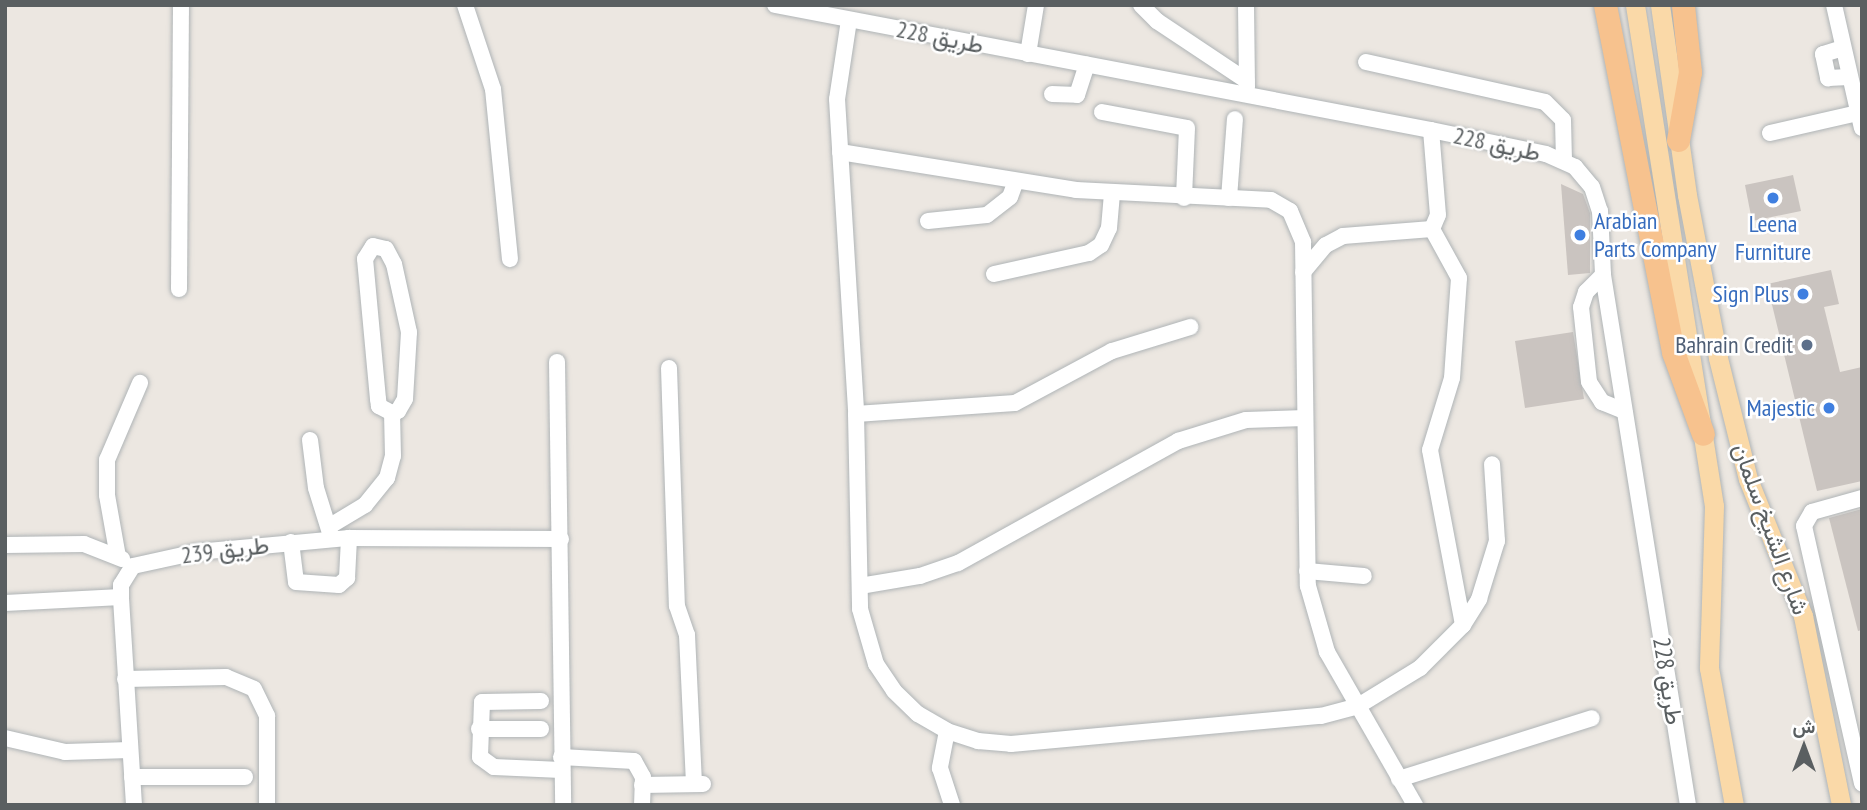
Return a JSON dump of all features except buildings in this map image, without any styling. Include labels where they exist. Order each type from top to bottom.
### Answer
[{"type":"highway","points":[[1605,5],[1674,359],[1703,435]]},
{"type":"highway","points":[[1678,140],[1690,72],[1683,5]]},
{"type":"main road","name":"شارع الشيخ سلمان","points":[[1635,5],[1716,527],[1709,668],[1734,805]]},
{"type":"main road","name":"شارع الشيخ سلمان","points":[[1660,5],[1678,140],[1730,412],[1752,492],[1803,617],[1841,805]]},
{"type":"street","points":[[179,289],[181,5]]},
{"type":"street","points":[[465,5],[493,89],[510,258]]},
{"type":"street","name":"طريق 228","points":[[775,5],[1087,65],[1247,87],[1564,161],[1585,176],[1597,198],[1603,275],[1688,805]]},
{"type":"street","points":[[1028,54],[1036,5]]},
{"type":"street","points":[[1141,5],[1157,22],[1247,87]]},
{"type":"street","points":[[1246,5],[1247,87]]},
{"type":"street","points":[[1770,133],[1860,121],[1834,5]]},
{"type":"street","points":[[849,20],[839,72],[840,152],[856,414],[860,586],[864,633],[876,664],[910,707],[947,731],[978,741],[1012,744],[1321,716],[1359,706],[1420,668],[1463,625],[1483,590],[1497,541],[1492,464]]},
{"type":"street","points":[[1366,62],[1545,102],[1563,120],[1564,161]]},
{"type":"street","points":[[1052,94],[1077,96],[1087,65]]},
{"type":"street","points":[[1102,112],[1187,128],[1184,198]]},
{"type":"street","points":[[1229,198],[1235,119]]},
{"type":"street","points":[[1431,130],[1437,215],[1432,229],[1459,278],[1452,378],[1430,450],[1463,625]]},
{"type":"street","points":[[840,152],[1015,183],[1184,198],[1271,200],[1290,211],[1302,231],[1307,571],[1315,620],[1327,652],[1415,805]]},
{"type":"street","points":[[928,221],[987,215],[1010,197],[1015,183]]},
{"type":"street","points":[[994,274],[1089,253],[1101,245],[1109,228],[1112,193]]},
{"type":"street","points":[[1303,272],[1326,245],[1343,236],[1432,229]]},
{"type":"street","points":[[378,245],[394,264],[409,332],[405,399],[398,411],[391,413],[379,406],[365,260],[369,248],[378,245]]},
{"type":"street","points":[[1603,275],[1586,292],[1581,307],[1588,370],[1597,398],[1624,411]]},
{"type":"street","points":[[856,414],[1016,403],[1112,351],[1190,327]]},
{"type":"street","points":[[557,362],[563,805]]},
{"type":"street","points":[[642,785],[698,784],[687,635],[677,610],[669,368]]},
{"type":"street","points":[[118,556],[107,495],[107,460],[140,383]]},
{"type":"street","points":[[310,440],[316,488],[330,532],[365,505],[387,478],[393,456],[391,413]]},
{"type":"street","points":[[860,586],[900,581],[958,563],[1178,440],[1246,420],[1305,418]]},
{"type":"street","points":[[1862,498],[1812,512],[1804,526],[1862,784]]},
{"type":"street","name":"طريق 239","points":[[133,566],[150,559],[291,542],[330,532],[349,538],[561,539]]},
{"type":"street","points":[[291,542],[296,582],[303,586],[339,585],[347,578],[349,538]]},
{"type":"street","points":[[5,545],[84,544],[118,556],[133,566],[121,585],[121,597],[134,805]]},
{"type":"street","points":[[1307,571],[1364,576]]},
{"type":"street","points":[[5,603],[121,597]]},
{"type":"street","points":[[125,679],[226,677],[254,689],[267,716],[267,805]]},
{"type":"street","points":[[541,701],[482,702],[479,752],[490,766],[629,759],[640,769],[642,805]]},
{"type":"street","points":[[1399,779],[1592,718]]},
{"type":"street","points":[[479,729],[541,729]]},
{"type":"street","points":[[947,731],[940,768],[951,805]]},
{"type":"street","points":[[5,738],[65,752],[130,750]]},
{"type":"street","points":[[132,777],[245,777]]},
{"type":"place","name":"Leena Furniture","points":[[1773,198]]},
{"type":"place","name":"Arabian Parts Company","points":[[1580,235]]},
{"type":"place","name":"Sign Plus","points":[[1803,294]]},
{"type":"place","name":"Bahrain Credit","points":[[1807,345]]},
{"type":"place","name":"Majestic","points":[[1829,408]]}]
